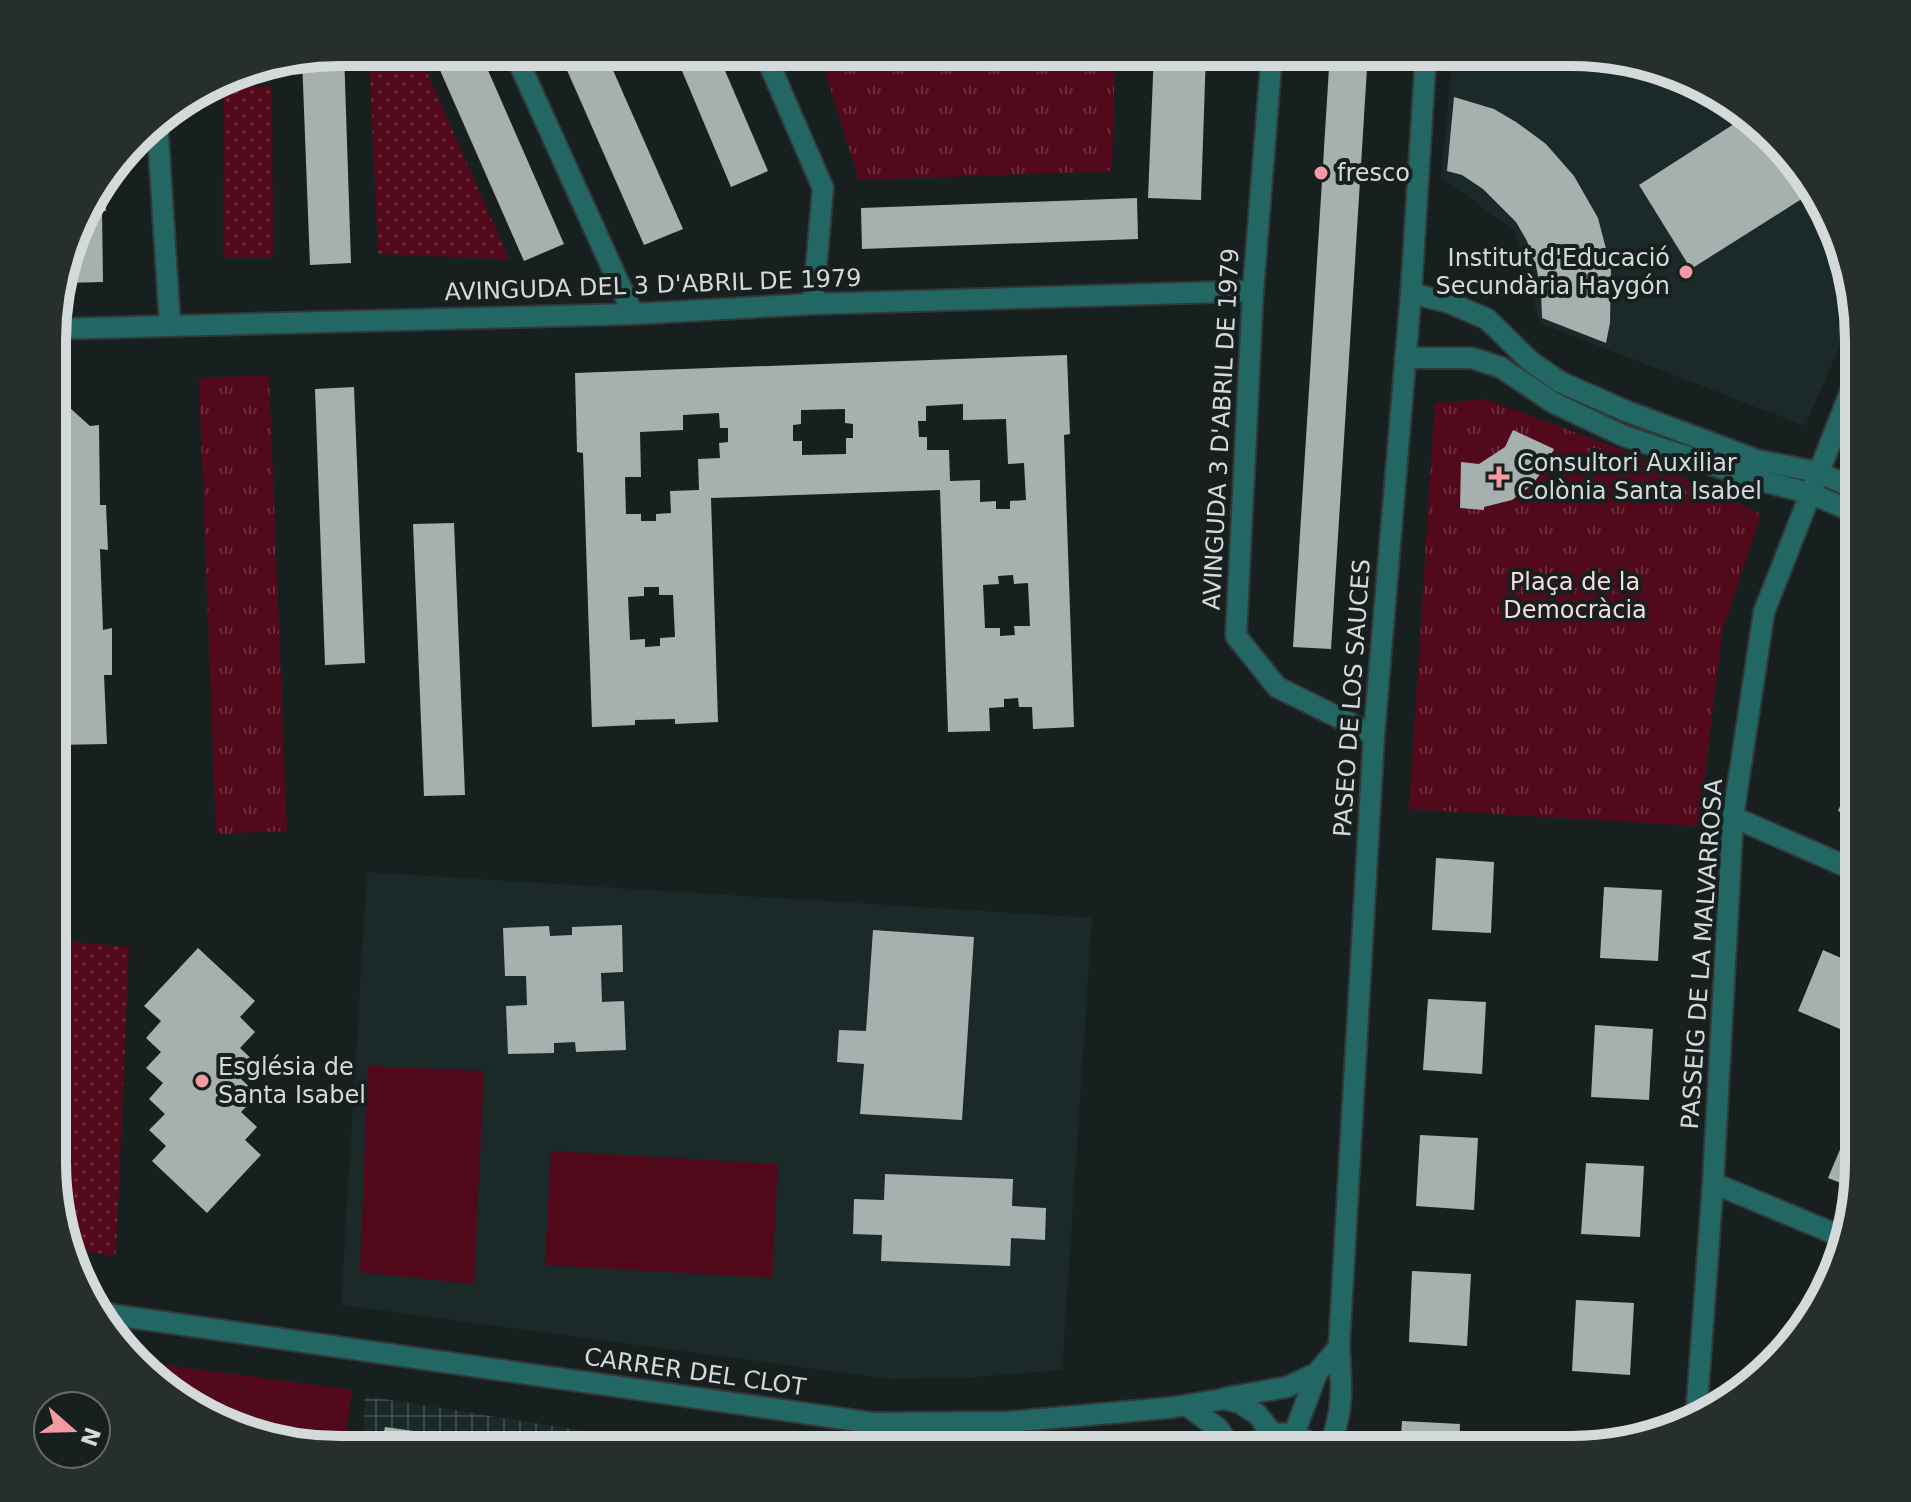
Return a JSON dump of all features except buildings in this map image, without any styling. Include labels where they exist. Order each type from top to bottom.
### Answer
[{"type":"street","points":[[520,66],[633,314]]},
{"type":"street","points":[[770,66],[823,188],[813,304]]},
{"type":"street","name":"AVINGUDA 3 D'ABRIL DE 1979","points":[[1271,67],[1253,291],[1236,636],[1277,687],[1374,735]]},
{"type":"street","name":"PASEO DE LOS SAUCES","points":[[1335,1436],[1343,1399],[1339,1347],[1374,735],[1411,293],[1425,67]]},
{"type":"street","points":[[158,135],[170,325]]},
{"type":"street","name":"AVINGUDA DEL 3 D'ABRIL DE 1979","points":[[67,329],[633,314],[813,304],[1253,291]]},
{"type":"street","points":[[1411,293],[1450,303],[1487,319],[1530,361],[1573,388],[1757,460],[1817,472],[1845,484]]},
{"type":"street","points":[[1405,358],[1472,358],[1500,367],[1554,403],[1624,436],[1758,480],[1809,493],[1845,508]]},
{"type":"street","name":"PASSEIG DE LA MALVARROSA","points":[[1697,1405],[1713,1183],[1733,817],[1764,612],[1845,404]]},
{"type":"street","points":[[1733,817],[1844,866]]},
{"type":"street","points":[[1713,1183],[1836,1234]]},
{"type":"street","name":"CARRER DEL CLOT","points":[[113,1315],[873,1423],[1007,1422],[1187,1406],[1287,1387],[1317,1373]]},
{"type":"street","points":[[1294,1434],[1317,1373],[1339,1347]]},
{"type":"street","points":[[1224,1399],[1240,1403],[1257,1414],[1272,1433]]},
{"type":"street","points":[[1187,1406],[1218,1428],[1223,1436]]},
{"type":"street","points":[[1266,1436],[1272,1433],[1298,1436]]},
{"type":"shaded area","name":"Institut d'Educació Secundària Haygón","points":[[1452,67],[1607,68],[1642,75],[1676,87],[1723,112],[1765,146],[1788,173],[1824,235],[1840,287],[1845,334],[1805,426],[1539,323],[1515,231],[1441,177]]},
{"type":"shaded area","points":[[367,872],[1092,918],[1062,1370],[975,1377],[890,1379],[341,1305]]},
{"type":"shaded area","points":[[365,1396],[611,1435],[364,1435]]},
{"type":"green space","points":[[370,66],[424,66],[509,259],[378,254]]},
{"type":"green space","points":[[823,66],[1115,67],[1112,171],[859,180]]},
{"type":"green space","points":[[272,86],[273,258],[223,258],[224,93],[236,87]]},
{"type":"green space","points":[[269,375],[287,831],[216,834],[199,378]]},
{"type":"green space","name":"Plaça de la Democràcia","points":[[1485,399],[1617,448],[1761,514],[1722,632],[1699,826],[1409,809],[1435,403]]},
{"type":"green space","points":[[67,941],[129,947],[116,1256],[81,1251],[68,1198]]},
{"type":"green space","points":[[368,1066],[484,1071],[474,1284],[360,1272]]},
{"type":"green space","points":[[551,1151],[778,1164],[772,1278],[545,1265]]},
{"type":"green space","points":[[154,1363],[352,1390],[346,1435],[287,1431],[235,1415],[203,1399]]},
{"type":"place","name":"fresco","points":[[1321,173]]},
{"type":"place","name":"Institut d'Educació Secundària Haygón","points":[[1686,272]]},
{"type":"place","name":"Consultori Auxiliar Colònia Santa Isabel","points":[[1499,477]]},
{"type":"place","name":"Església de Santa Isabel","points":[[202,1081]]}]
